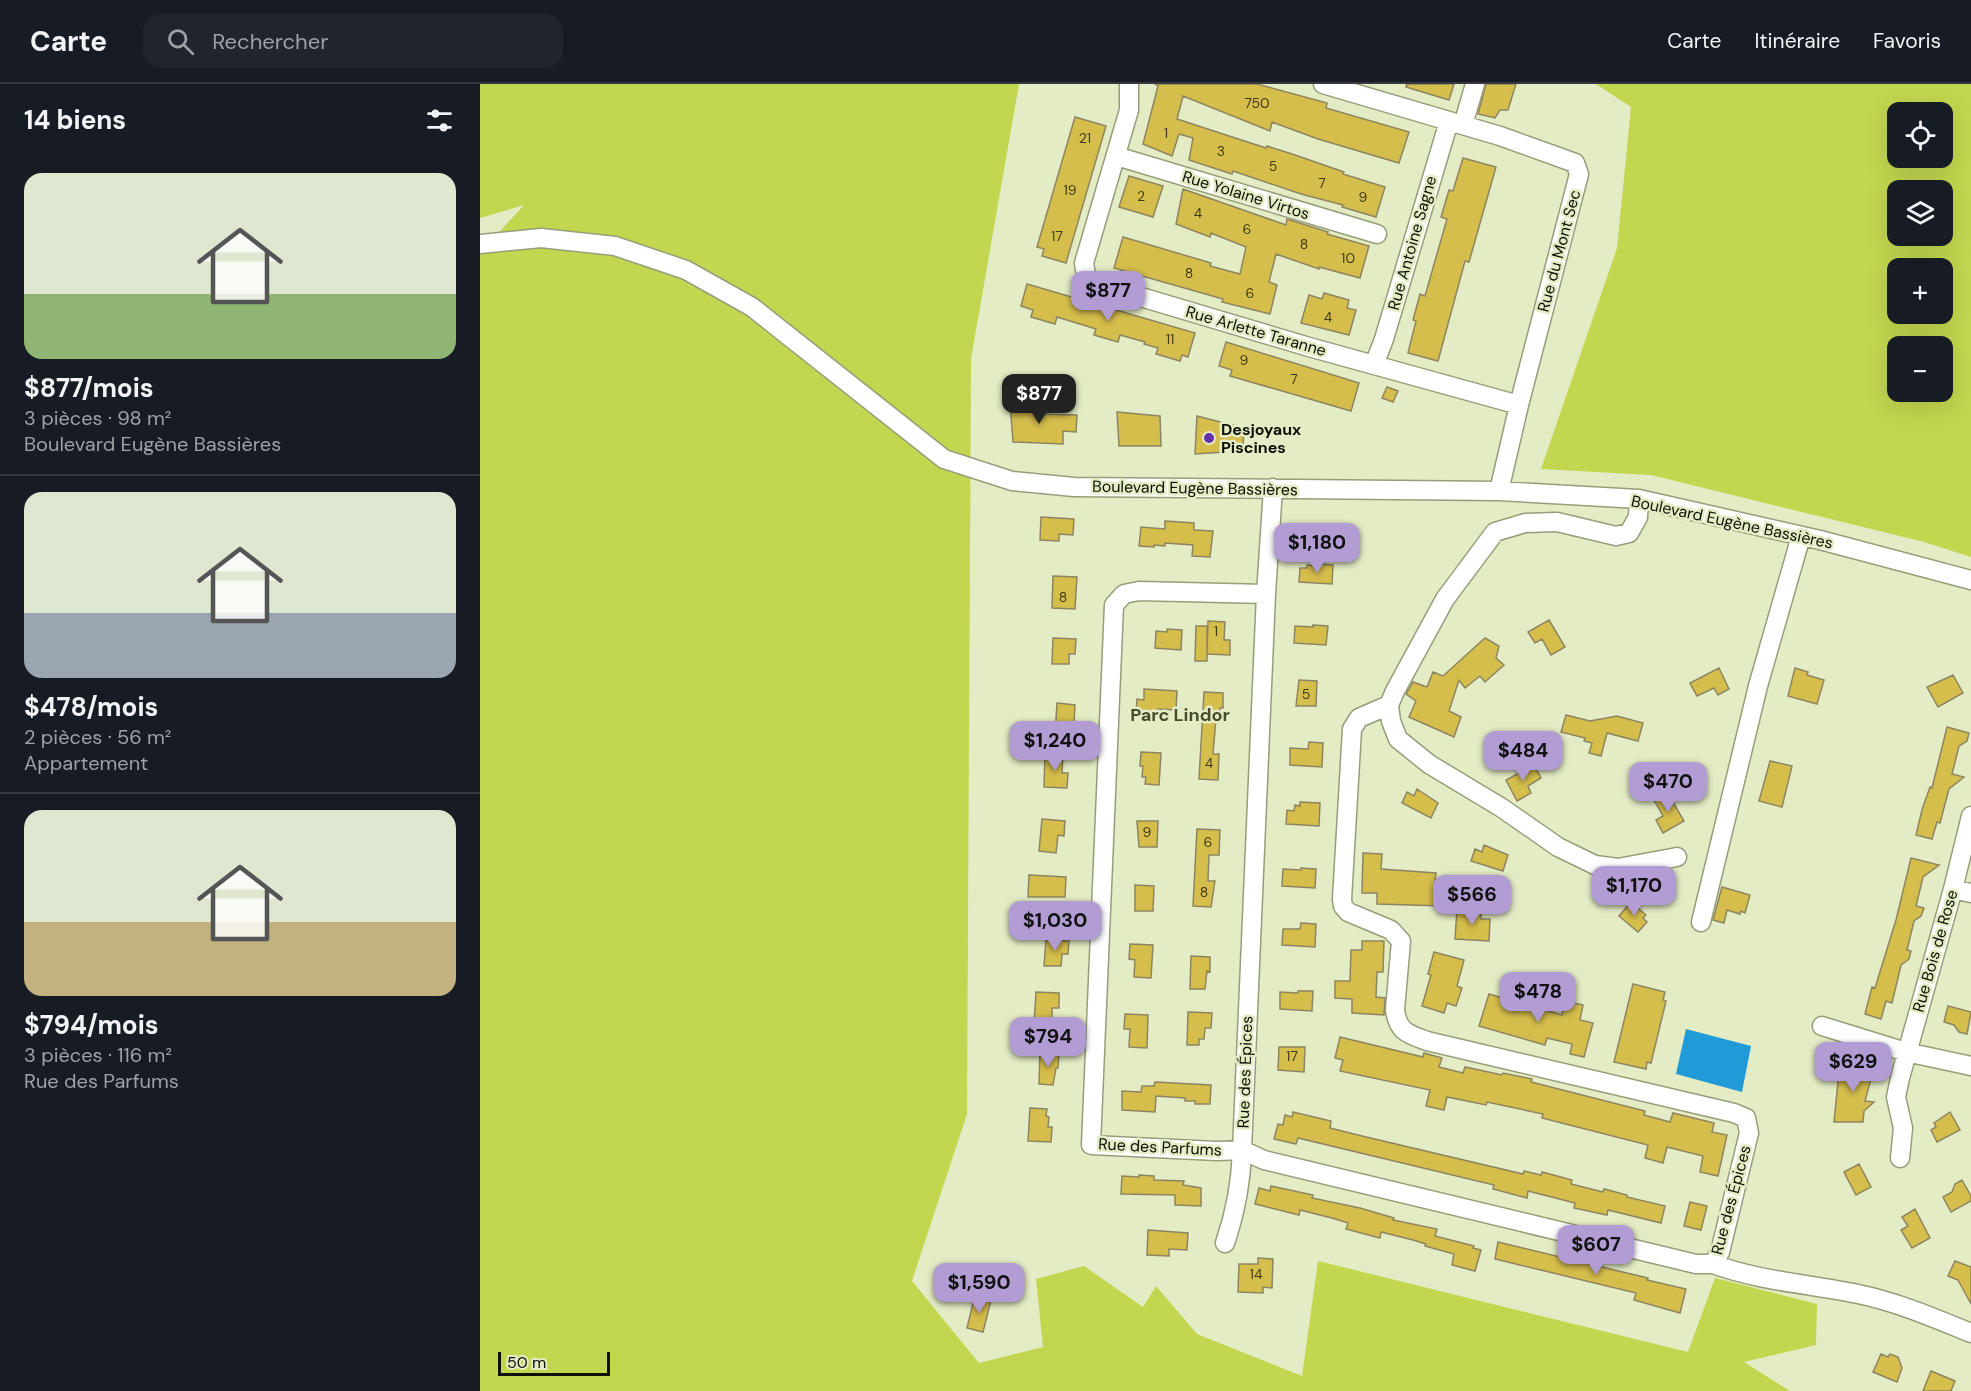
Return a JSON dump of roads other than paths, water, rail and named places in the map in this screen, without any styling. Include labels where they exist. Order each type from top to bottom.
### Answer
[{"type":"street","name":"Rue Arlette Taranne","points":[[1130,84],[1129,110],[1084,263],[1087,281],[1519,405]]},
{"type":"street","name":"Rue Antoine Sagne","points":[[1374,365],[1456,123],[1475,84]]},
{"type":"street","name":"Rue du Mont Sec","points":[[1334,86],[1500,136],[1575,163],[1579,174],[1499,491]]},
{"type":"street","name":"Rue Yolaine Virtos","points":[[1116,156],[1377,234]]},
{"type":"street","name":"Boulevard Eugène Bassières","points":[[480,244],[541,238],[615,246],[686,270],[752,307],[944,459],[1012,481],[1074,487],[1499,491],[1639,499],[1801,536],[1971,580]]},
{"type":"street","name":"Rue des Épices","points":[[1273,488],[1266,594],[1242,1150],[1264,1160],[1696,1264],[1713,1264],[1720,1252],[1749,1133],[1746,1118],[1734,1113],[1427,1041],[1401,1029],[1396,1020],[1395,1010],[1401,941],[1391,930],[1348,912],[1342,899],[1352,729],[1359,718],[1389,705]]},
{"type":"street","points":[[1639,499],[1638,517],[1629,533],[1616,536],[1557,522],[1525,523],[1495,532],[1445,599],[1389,705],[1391,721],[1398,739],[1429,764],[1502,808],[1558,847],[1595,864],[1618,868],[1677,857]]},
{"type":"street","points":[[1701,922],[1758,686],[1801,536]]},
{"type":"street","name":"Rue des Parfums","points":[[1242,1150],[1217,1152],[1091,1145],[1113,616],[1114,605],[1124,594],[1139,591],[1266,594]]},
{"type":"street","name":"Rue Bois de Rose","points":[[1900,1158],[1902,1128],[1896,1097],[1906,1052],[1953,889],[1971,816]]},
{"type":"street","points":[[1953,889],[1971,893]]},
{"type":"street","points":[[1822,1026],[1906,1052],[1971,1066]]},
{"type":"street","points":[[1225,1244],[1241,1173],[1242,1150]]},
{"type":"street","points":[[1713,1264],[1786,1282],[1858,1294],[1903,1306],[1971,1333]]},
{"type":"water","points":[[1686,1029],[1751,1046],[1742,1092],[1676,1074]]},
{"type":"place","name":"Desjoyaux Piscines","points":[[1209,438]]},
{"type":"district","name":"Parc Lindor","points":[[1180,715]]}]
